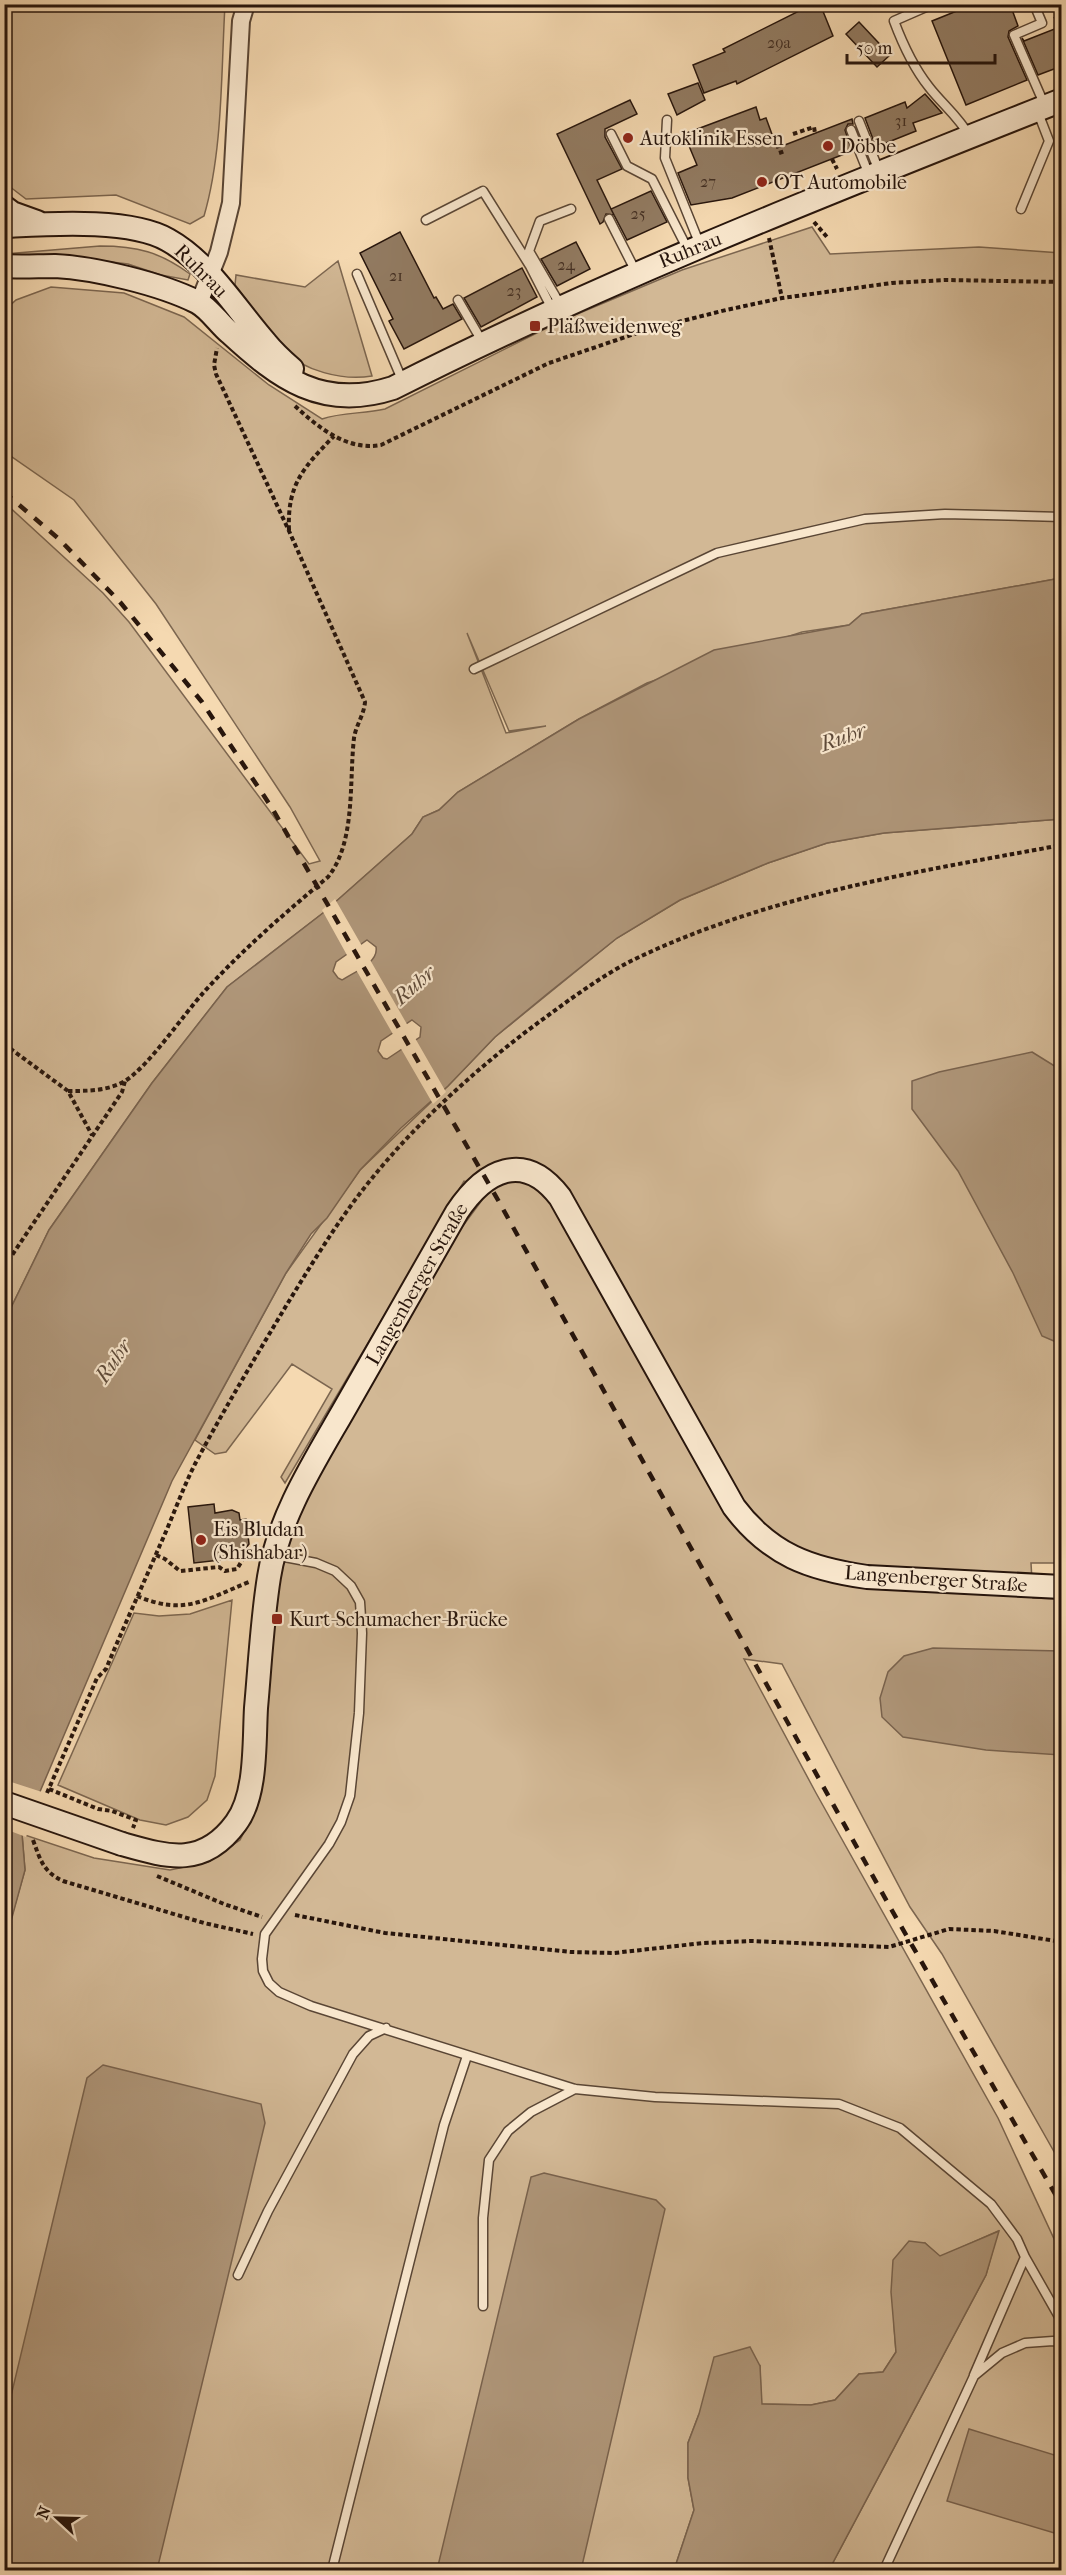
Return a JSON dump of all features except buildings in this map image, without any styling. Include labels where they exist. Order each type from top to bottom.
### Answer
[{"type":"main road","name":"Ruhrau","points":[[9,271],[57,266],[132,279],[199,303],[272,371],[309,390],[355,395],[379,393],[636,272],[1048,106]]},
{"type":"main road","name":"Ruhrau","points":[[4,207],[12,213],[44,225]]},
{"type":"main road","name":"Ruhrau","points":[[4,226],[109,226],[143,231],[167,239],[210,276],[267,345],[302,378],[322,391]]},
{"type":"main road","name":"Langenberger Straße","points":[[4,1803],[124,1845],[163,1856],[189,1855],[215,1844],[241,1816],[250,1782],[263,1621],[272,1565],[291,1510],[314,1463],[457,1212],[482,1181],[497,1172],[512,1170],[538,1177],[560,1197],[734,1507],[754,1532],[771,1545],[804,1563],[856,1575],[1062,1587]]},
{"type":"street","points":[[199,303],[210,276],[231,203],[241,21],[245,5]]},
{"type":"lane","points":[[933,4],[894,21],[914,66],[943,104],[961,121],[970,137]]},
{"type":"lane","points":[[1022,209],[1049,141],[1048,106],[1014,35],[1042,24],[1034,4]]},
{"type":"lane","points":[[667,120],[665,158],[694,248]]},
{"type":"lane","points":[[859,120],[875,176]]},
{"type":"lane","points":[[851,130],[875,176]]},
{"type":"lane","points":[[611,134],[627,166],[652,178],[694,248]]},
{"type":"lane","points":[[426,220],[483,191],[557,308]]},
{"type":"lane","points":[[557,308],[529,251],[540,221],[571,209]]},
{"type":"lane","points":[[609,219],[636,272]]},
{"type":"lane","points":[[357,274],[404,382]]},
{"type":"lane","points":[[458,300],[483,343]]},
{"type":"lane","points":[[474,669],[717,553],[865,519],[945,514],[1062,517]]},
{"type":"lane","points":[[272,1565],[316,1563],[335,1571],[351,1586],[360,1602],[362,1634],[358,1723],[350,1796],[341,1822],[329,1845],[265,1934],[262,1971],[269,1983],[279,1992],[311,2006],[575,2089],[655,2097],[839,2104],[900,2128],[991,2204],[1017,2239],[1062,2322]]},
{"type":"lane","points":[[238,2275],[268,2211],[353,2054],[369,2036],[386,2028]]},
{"type":"lane","points":[[332,2571],[444,2125],[467,2056]]},
{"type":"lane","points":[[483,2306],[483,2218],[489,2160],[508,2131],[523,2118],[575,2089]]},
{"type":"lane","points":[[884,2571],[974,2376],[1025,2257]]},
{"type":"lane","points":[[974,2376],[1002,2353],[1026,2343],[1053,2341],[1062,2343]]},
{"type":"path","points":[[793,134],[814,127],[815,133]]},
{"type":"path","points":[[779,153],[784,151]]},
{"type":"path","points":[[764,220],[782,298]]},
{"type":"path","points":[[289,531],[290,501],[294,487],[318,453],[334,436],[356,446],[381,446],[559,359],[646,330],[782,298],[846,288],[934,280],[1062,282]]},
{"type":"path","points":[[68,1091],[99,1090],[125,1081],[141,1068],[178,1021],[226,968],[328,877],[343,852],[355,734],[365,712],[366,702],[216,374],[214,365],[220,342]]},
{"type":"path","points":[[4,1044],[68,1091],[92,1135]]},
{"type":"path","points":[[4,1267],[122,1092],[125,1081]]},
{"type":"path","points":[[156,1555],[180,1571],[219,1567],[225,1571]]},
{"type":"path","points":[[137,1596],[153,1603],[175,1607],[193,1605],[272,1565]]},
{"type":"path","points":[[49,1789],[98,1809],[112,1811],[136,1820]]},
{"type":"path","points":[[33,1840],[40,1862],[47,1873],[63,1881],[237,1932],[265,1934]]},
{"type":"path","points":[[153,1874],[261,1917],[280,1913],[385,1933],[571,1952],[614,1953],[703,1943],[751,1941],[889,1947],[949,1929],[994,1931],[1062,1942]]},
{"type":"shaded area","points":[[5,4],[225,5],[218,138],[215,165],[204,216],[190,224],[116,195],[26,199],[5,183]]},
{"type":"shaded area","points":[[812,227],[830,254],[979,247],[1061,253],[1061,578],[862,614],[849,625],[802,632],[647,683],[579,719],[458,792],[439,810],[423,817],[412,834],[323,913],[227,987],[152,1083],[49,1230],[5,1320],[5,503],[103,593],[129,622],[309,864],[320,861],[290,807],[156,604],[74,500],[5,452],[5,310],[16,300],[51,287],[124,293],[184,317],[269,385],[322,419],[385,409],[563,320],[682,270]],"holes":[[[467,633],[509,731],[546,726],[506,733]]]},
{"type":"shaded area","points":[[100,246],[125,247],[158,255],[190,274],[188,280],[161,275],[128,264],[71,257],[5,259],[5,254]]},
{"type":"shaded area","points":[[338,261],[372,376],[349,377],[324,373],[291,357],[276,342],[235,285],[236,275],[305,287]]},
{"type":"shaded area","points":[[1061,819],[1062,1563],[1031,1563],[1033,1598],[1061,1599],[1061,2164],[942,1954],[910,1907],[782,1664],[744,1659],[816,1793],[998,2118],[1061,2254],[1061,2570],[829,2570],[986,2275],[998,2231],[940,2257],[925,2243],[894,2325],[896,2352],[883,2372],[859,2374],[835,2400],[811,2405],[761,2404],[760,2366],[699,2414],[688,2443],[688,2478],[694,2510],[674,2570],[5,2570],[4,1943],[25,1870],[22,1834],[94,1858],[170,1870],[208,1862],[240,1840],[258,1805],[275,1586],[305,1497],[359,1397],[408,1322],[437,1261],[491,1188],[464,1181],[285,1483],[281,1477],[332,1389],[292,1364],[226,1452],[215,1454],[195,1440],[286,1273],[360,1170],[448,1086],[495,1037],[617,938],[680,900],[768,863],[827,843],[884,833]]},
{"type":"shaded area","points":[[232,1600],[215,1776],[207,1800],[188,1817],[166,1825],[140,1820],[58,1785],[134,1613],[159,1616],[190,1614]]},
{"type":"water","name":"Ruhr","points":[[1061,578],[1061,819],[884,833],[827,843],[768,863],[680,900],[617,938],[495,1037],[448,1086],[401,1128],[360,1170],[327,1218],[311,1234],[286,1273],[172,1481],[22,1834],[25,1870],[5,1943],[5,1320],[49,1230],[152,1083],[227,987],[323,913],[412,834],[423,817],[439,810],[458,792],[579,719],[714,650],[849,625],[862,614]],"holes":[[[367,940],[376,947],[374,958],[342,980],[338,978],[333,971],[336,962]],[[412,1020],[421,1027],[420,1037],[387,1059],[383,1058],[378,1051],[381,1041]]]},
{"type":"water","points":[[1032,1052],[1061,1070],[1061,1344],[1042,1336],[1013,1273],[958,1171],[912,1109],[912,1081],[939,1072]]},
{"type":"water","points":[[933,1648],[1061,1651],[1061,1755],[986,1750],[903,1737],[882,1717],[880,1698],[888,1672],[904,1656]]},
{"type":"water","points":[[103,2065],[261,2104],[265,2123],[157,2570],[5,2570],[5,2421],[87,2078]]},
{"type":"water","points":[[544,2173],[656,2200],[665,2209],[581,2570],[437,2570],[531,2177]]},
{"type":"water","points":[[999,2231],[986,2275],[829,2570],[674,2570],[694,2510],[688,2478],[688,2443],[699,2414],[714,2357],[750,2347],[760,2366],[762,2404],[811,2405],[835,2400],[859,2374],[883,2372],[896,2352],[891,2292],[893,2260],[909,2241],[925,2243],[940,2256]]},
{"type":"water","points":[[969,2429],[1061,2457],[1061,2535],[947,2501]]},
{"type":"pier","points":[[335,899],[362,946],[348,957],[322,910]]},
{"type":"pier","points":[[369,958],[408,1026],[394,1036],[355,968]]},
{"type":"pier","points":[[415,1038],[446,1092],[433,1104],[400,1047]]},
{"type":"pier","points":[[5,1780],[42,1792],[26,1837],[5,1829]]},
{"type":"railway","points":[[4,492],[59,539],[120,602],[202,702],[272,808],[498,1200],[890,1907],[1062,2206]]},
{"type":"place","name":"Autoklinik Essen","points":[[628,138]]},
{"type":"place","name":"Döbbe","points":[[828,146]]},
{"type":"place","name":"OT Automobile","points":[[762,182]]},
{"type":"place","name":"Pläßweidenweg","points":[[535,326]]},
{"type":"place","name":"Eis Bludan (Shishabar)","points":[[201,1540]]},
{"type":"place","name":"Kurt-Schumacher-Brücke","points":[[277,1619]]}]
